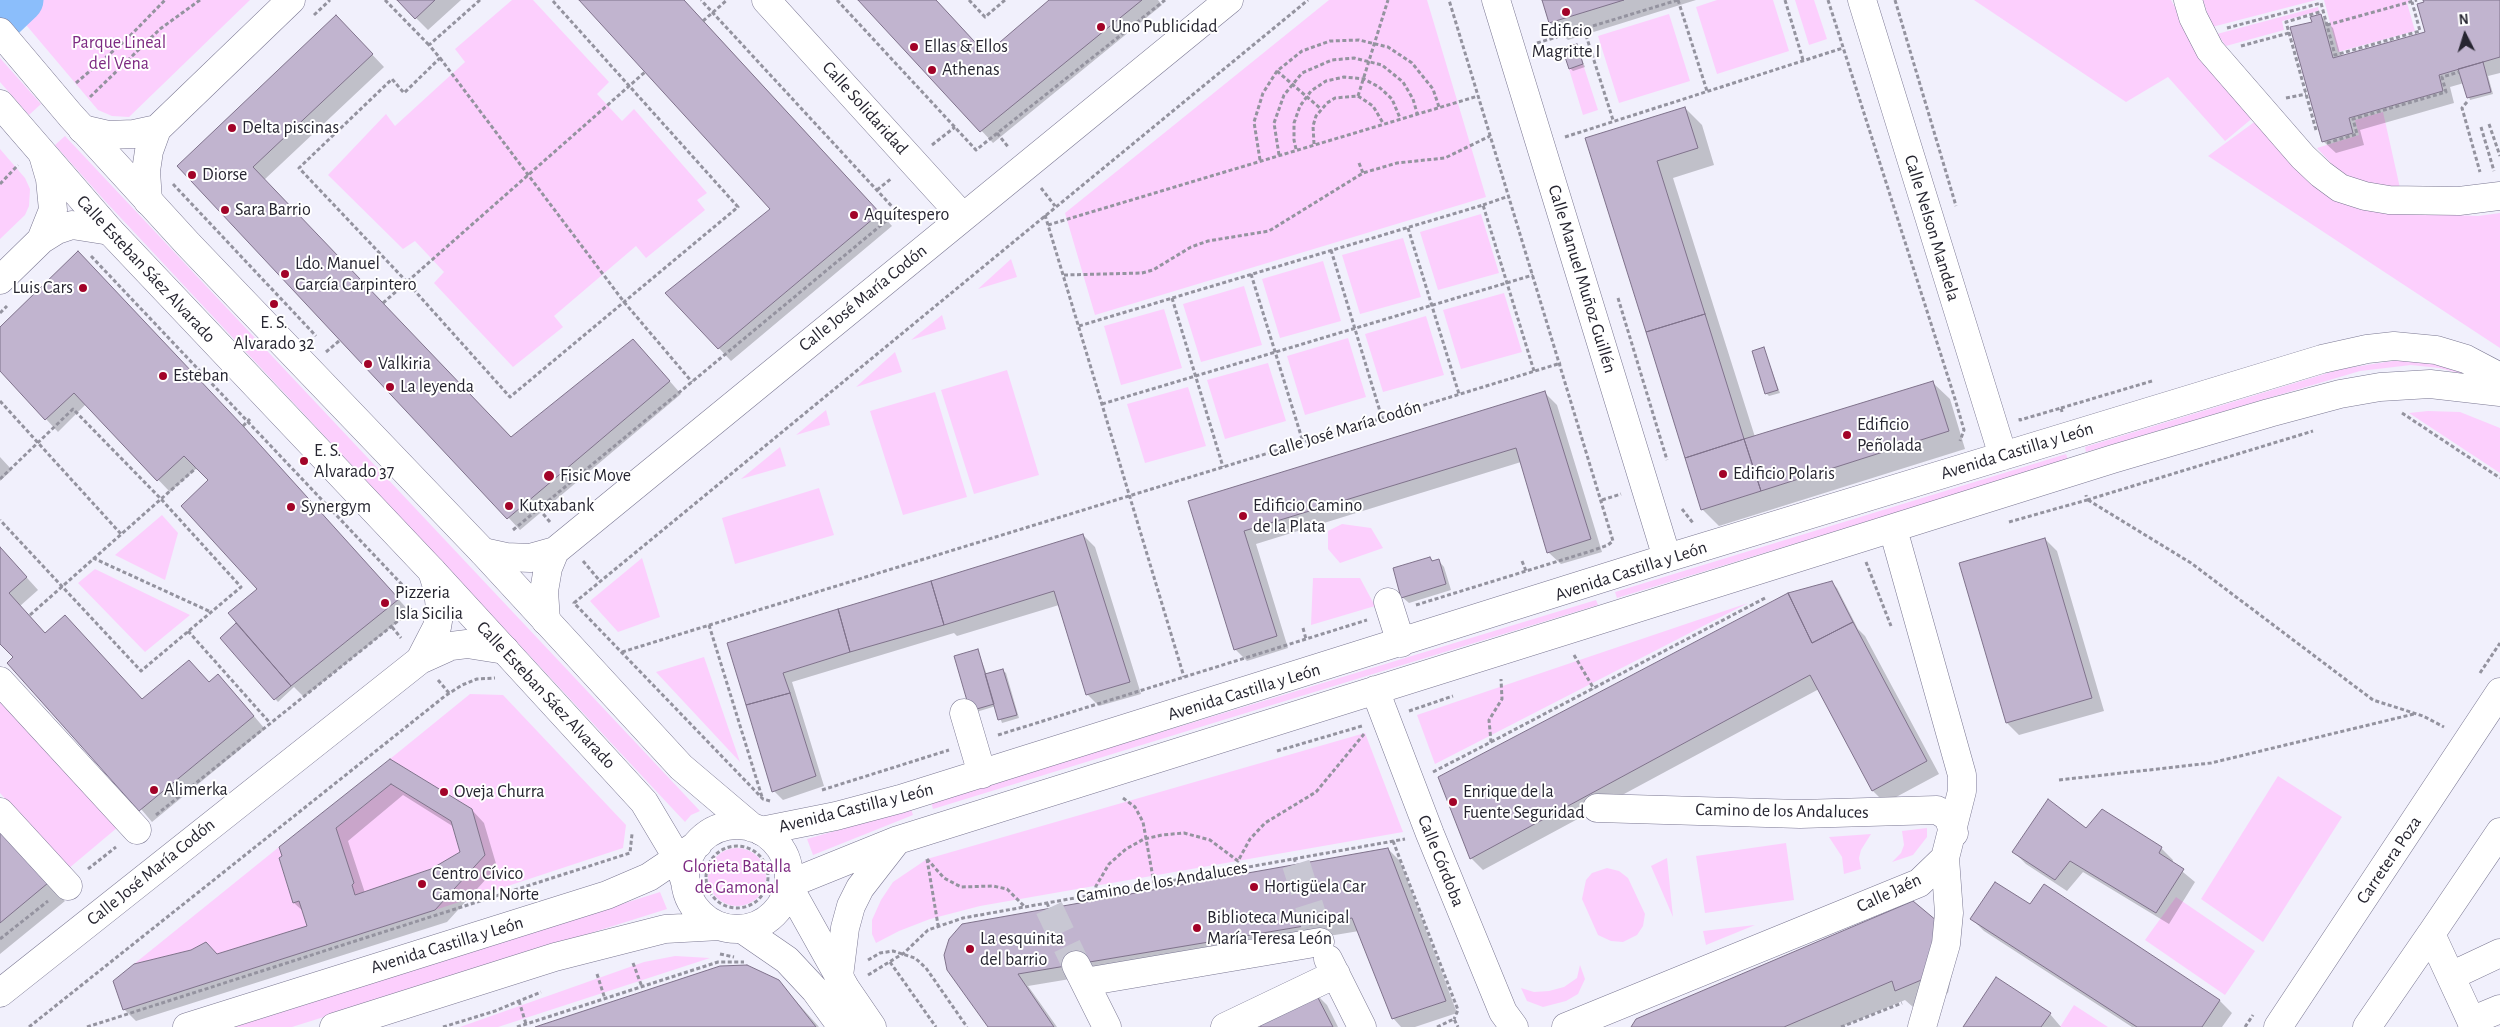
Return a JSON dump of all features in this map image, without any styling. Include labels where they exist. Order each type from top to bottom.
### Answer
[{"type":"street","points":[[148,201],[146,171],[148,151],[157,130],[291,0]]},
{"type":"street","name":"Calle Solidaridad","points":[[766,0],[963,217]]},
{"type":"street","name":"Calle José María Codón","points":[[483,552],[506,557],[530,558],[555,551],[1229,0]]},
{"type":"street","name":"Calle Manuel Muñoz Guillén","points":[[1496,0],[1667,558]]},
{"type":"street","name":"Calle Nelson Mandela","points":[[1862,0],[2003,456]]},
{"type":"street","points":[[2188,0],[2193,17],[2210,50],[2303,157],[2340,188],[2365,196],[2389,200],[2459,201],[2493,183]]},
{"type":"street","points":[[0,32],[61,91],[76,123],[148,201],[483,552],[681,767],[754,836]]},
{"type":"street","name":"Calle Esteban Sáez Alvarado","points":[[0,104],[110,231],[432,570],[644,802],[687,861]]},
{"type":"street","points":[[76,123],[108,135],[134,134],[157,130]]},
{"type":"street","points":[[7,289],[41,240],[53,210],[50,179],[39,151]]},
{"type":"street","points":[[41,240],[57,230],[72,225],[110,231]]},
{"type":"street","name":"Avenida Castilla y León","points":[[754,836],[836,816],[982,774],[1667,558],[2322,359],[2367,349],[2394,346],[2436,350],[2466,359],[2500,377]]},
{"type":"street","name":"Avenida Castilla y León","points":[[789,885],[898,840],[2122,456],[2340,394],[2380,387],[2430,384],[2500,392]]},
{"type":"street","points":[[1893,529],[1960,764],[1962,791],[1950,846],[1949,914],[1946,944],[1922,1027]]},
{"type":"street","points":[[546,621],[544,591],[548,568],[555,551]]},
{"type":"street","name":"Calle José María Codón","points":[[420,660],[437,627],[440,609],[438,590],[432,570]]},
{"type":"street","points":[[1390,607],[1401,643]]},
{"type":"street","name":"Calle José María Codón","points":[[0,993],[420,660],[451,646],[467,644],[505,650]]},
{"type":"street","points":[[0,681],[137,830]]},
{"type":"street","name":"Calle Córdoba","points":[[1376,690],[1375,726],[1430,834],[1503,1012],[1514,1027]]},
{"type":"street","name":"Carretera Poza","points":[[2278,1027],[2500,692]]},
{"type":"street","points":[[964,712],[982,774]]},
{"type":"street","points":[[634,883],[646,864],[652,846],[650,825],[644,802]]},
{"type":"street","name":"Camino de los Andaluces","points":[[1597,808],[1800,814],[1937,810],[1948,817],[1950,846]]},
{"type":"street","points":[[0,812],[68,886]]},
{"type":"street","points":[[334,1027],[555,957],[665,929],[731,927],[762,923],[782,903],[789,885],[789,873],[783,853],[771,838],[754,836],[733,825],[712,832],[687,861],[696,908],[704,917],[731,927],[787,960],[815,990],[842,1027]]},
{"type":"street","points":[[2367,1027],[2431,934],[2492,856],[2500,832]]},
{"type":"street","points":[[839,976],[845,928],[852,906],[860,888],[898,840]]},
{"type":"street","name":"Calle Jaén","points":[[1566,1027],[1919,883],[1950,846]]},
{"type":"street","name":"Avenida Castilla y León","points":[[187,1027],[607,895],[687,861]]},
{"type":"street","points":[[789,885],[839,976],[872,1027]]},
{"type":"street","points":[[1107,1027],[1080,974],[1318,933],[1362,1027]]},
{"type":"street","points":[[2431,934],[2472,1024],[2500,1009]]},
{"type":"street","points":[[2451,976],[2500,954]]},
{"type":"street","points":[[1225,1027],[1336,974]]},
{"type":"path","points":[[61,91],[127,39],[165,0]]},
{"type":"path","points":[[76,123],[160,29],[200,0]]},
{"type":"path","points":[[309,20],[330,0]]},
{"type":"path","points":[[386,0],[440,58],[624,302],[692,382]]},
{"type":"path","points":[[429,46],[480,0]]},
{"type":"path","points":[[440,58],[404,93],[392,79],[299,168],[510,397],[738,207],[552,0]]},
{"type":"path","points":[[512,531],[896,212],[701,0]]},
{"type":"path","points":[[703,21],[727,0]]},
{"type":"path","points":[[837,0],[976,150],[1165,0]]},
{"type":"path","points":[[969,0],[985,17],[1006,0]]},
{"type":"path","points":[[773,802],[763,799],[574,603],[1308,0]]},
{"type":"path","points":[[1358,96],[1388,0]]},
{"type":"path","points":[[812,793],[1306,639],[1390,607],[1526,571],[1608,546],[1613,541],[1561,363],[1449,0]]},
{"type":"path","points":[[1537,43],[1678,0],[1707,91]]},
{"type":"path","points":[[1785,0],[1803,60]]},
{"type":"path","points":[[1828,0],[1955,399],[1964,430],[1960,442]]},
{"type":"path","points":[[2327,25],[2417,0]]},
{"type":"path","points":[[2223,29],[2321,3],[2335,55],[2420,31],[2412,2]]},
{"type":"path","points":[[2318,136],[2286,22],[2324,12]]},
{"type":"path","points":[[1584,29],[1613,120]]},
{"type":"path","points":[[2233,49],[2289,33]]},
{"type":"path","points":[[1260,160],[1254,122],[1263,93],[1277,72],[1302,51],[1330,41],[1359,40],[1388,48],[1412,63],[1433,89],[1439,107]]},
{"type":"path","points":[[1565,137],[1613,120],[1843,48]]},
{"type":"path","points":[[1279,155],[1274,123],[1284,95],[1302,74],[1332,60],[1354,58],[1382,65],[1403,82],[1413,99],[1417,113]]},
{"type":"path","points":[[382,302],[645,72]]},
{"type":"path","points":[[1277,72],[1320,109]]},
{"type":"path","points":[[2320,144],[2357,134],[2352,119],[2446,92],[2442,77],[2459,72]]},
{"type":"path","points":[[1296,149],[1294,123],[1300,106],[1306,97],[1326,82],[1344,77],[1364,80],[1378,87],[1392,99],[1400,118]]},
{"type":"path","points":[[1314,144],[1313,126],[1320,109],[1335,98],[1358,96],[1373,106],[1383,123]]},
{"type":"path","points":[[1048,225],[1296,149],[1478,96]]},
{"type":"path","points":[[2468,102],[2462,108],[2493,183]]},
{"type":"path","points":[[2489,124],[2500,156]]},
{"type":"path","points":[[2481,126],[2493,183]]},
{"type":"path","points":[[1064,275],[1142,273],[1153,270],[1190,246],[1208,241],[1269,231],[1363,173],[1397,163],[1445,158],[1490,136]]},
{"type":"path","points":[[0,184],[39,151]]},
{"type":"path","points":[[1359,163],[1363,173]]},
{"type":"path","points":[[169,179],[336,357]]},
{"type":"path","points":[[1078,326],[1509,196]]},
{"type":"path","points":[[1483,204],[1534,371]]},
{"type":"path","points":[[1045,215],[1184,677]]},
{"type":"path","points":[[1408,228],[1459,394]]},
{"type":"path","points":[[1331,250],[1382,418]]},
{"type":"path","points":[[89,253],[249,420],[413,596]]},
{"type":"path","points":[[1251,274],[1302,442]]},
{"type":"path","points":[[1102,404],[1533,275]]},
{"type":"path","points":[[0,313],[7,289]]},
{"type":"path","points":[[1172,298],[1223,467]]},
{"type":"path","name":"Calle José María Codón","points":[[622,652],[1561,363]]},
{"type":"path","points":[[0,401],[121,534]]},
{"type":"path","points":[[2394,407],[2500,478]]},
{"type":"path","points":[[0,480],[73,409],[161,499],[241,587],[141,671],[0,520]]},
{"type":"path","points":[[2318,430],[2087,500],[2191,563],[2373,700],[2415,713],[2444,728]]},
{"type":"path","points":[[30,615],[196,468]]},
{"type":"path","points":[[1693,523],[1700,524]]},
{"type":"path","points":[[93,558],[211,612]]},
{"type":"path","points":[[1522,561],[1526,571]]},
{"type":"path","points":[[1491,742],[1770,596]]},
{"type":"path","points":[[0,939],[420,604]]},
{"type":"path","points":[[709,626],[763,799]]},
{"type":"path","points":[[1303,628],[1306,639]]},
{"type":"path","points":[[188,631],[270,723]]},
{"type":"path","points":[[1574,654],[1594,689]]},
{"type":"path","points":[[29,1027],[445,696],[462,684],[477,679],[499,679]]},
{"type":"path","points":[[1492,683],[1501,680]]},
{"type":"path","points":[[1267,754],[1375,726],[1454,696]]},
{"type":"path","points":[[2058,780],[2219,761],[2415,713]]},
{"type":"path","points":[[1238,861],[1250,839],[1265,823],[1316,792],[1375,726]]},
{"type":"path","points":[[1127,800],[1135,807],[1148,838],[1154,883]]},
{"type":"path","points":[[87,1027],[630,853],[633,826],[632,814],[644,802]]},
{"type":"path","points":[[1096,894],[1096,886],[1109,864],[1126,849],[1148,838],[1184,833],[1210,840],[1238,861],[1240,868]]},
{"type":"path","name":"Camino de los Andaluces","points":[[904,954],[928,930],[963,918],[1430,834]]},
{"type":"path","points":[[754,836],[764,861],[768,880],[766,889],[761,898],[744,908],[724,906],[715,900],[709,891],[706,881],[709,865],[718,852],[739,846],[754,836]]},
{"type":"path","points":[[1393,841],[1458,1010],[1454,1019],[1437,1027]]},
{"type":"path","points":[[926,855],[931,853]]},
{"type":"path","points":[[1294,858],[1296,864]]},
{"type":"path","points":[[938,925],[927,859],[944,878],[961,887],[993,886],[1007,889],[1024,906]]},
{"type":"path","points":[[1047,903],[1049,908]]},
{"type":"path","points":[[866,961],[880,953],[893,951],[915,958],[926,968],[967,1027]]},
{"type":"path","points":[[715,953],[747,960]]},
{"type":"path","points":[[517,1027],[718,962]]},
{"type":"path","points":[[890,962],[936,1027]]},
{"type":"path","points":[[588,973],[604,968]]},
{"type":"path","points":[[596,971],[605,999]]},
{"type":"path","points":[[443,1027],[519,1001],[542,991]]},
{"type":"path","points":[[1841,1027],[1933,991]]},
{"type":"path","points":[[519,1001],[526,1024]]},
{"type":"path","points":[[1454,1019],[1458,1027]]},
{"type":"green space","name":"Parque Lineal del Vena","points":[[5,0],[250,0],[129,117],[112,116],[98,110]]},
{"type":"green space","points":[[512,0],[533,0],[609,82],[597,94],[622,121],[634,109],[707,193],[697,200],[705,210],[646,258],[636,246],[554,316],[563,327],[513,367],[434,283],[444,272],[415,241],[403,249],[328,175],[386,114],[395,126],[465,62],[455,49]]},
{"type":"green space","points":[[1329,0],[1427,0],[1486,197],[1095,315],[1065,213]]},
{"type":"green space","points":[[1717,0],[1773,0],[1789,51],[1717,74],[1696,7]]},
{"type":"green space","points":[[1795,0],[1814,0],[1827,39],[1809,45]]},
{"type":"green space","points":[[1974,0],[2171,0],[2200,51],[2255,116],[2225,141],[2168,77],[2126,102]]},
{"type":"green space","points":[[2203,0],[2316,0],[2212,27]]},
{"type":"green space","points":[[2324,0],[2410,0],[2407,3],[2415,31],[2338,52]]},
{"type":"green space","points":[[2318,7],[2319,11],[2282,21],[2284,30],[2226,46],[2217,34]]},
{"type":"green space","points":[[1669,14],[1690,81],[1619,103],[1598,36]]},
{"type":"green space","points":[[0,58],[41,104],[29,115],[0,82]]},
{"type":"green space","points":[[1583,64],[1598,110],[1583,115],[1569,69]]},
{"type":"green space","points":[[2383,112],[2400,188],[2364,185],[2350,179],[2339,172],[2317,148],[2359,135],[2355,120]]},
{"type":"green space","points":[[2257,120],[2388,212],[2478,216],[2500,213],[2500,348],[2208,156]]},
{"type":"green space","points":[[65,136],[700,811],[691,815],[685,822],[105,201],[55,145]]},
{"type":"green space","points":[[0,149],[25,178],[30,189],[29,206],[25,215],[0,239]]},
{"type":"green space","points":[[1481,214],[1499,273],[1438,290],[1420,232]]},
{"type":"green space","points":[[1403,238],[1421,297],[1360,314],[1342,255]]},
{"type":"green space","points":[[1011,259],[1017,277],[978,289]]},
{"type":"green space","points":[[1323,261],[1341,321],[1280,338],[1262,279]]},
{"type":"green space","points":[[1244,286],[1262,345],[1201,362],[1183,304]]},
{"type":"green space","points":[[1504,293],[1522,352],[1461,369],[1443,310]]},
{"type":"green space","points":[[1164,309],[1182,368],[1121,385],[1104,326]]},
{"type":"green space","points":[[942,315],[946,329],[911,340]]},
{"type":"green space","points":[[1426,316],[1444,375],[1383,392],[1365,334]]},
{"type":"green space","points":[[1348,338],[1366,397],[1305,415],[1287,356]]},
{"type":"green space","points":[[895,352],[902,372],[856,387]]},
{"type":"green space","points":[[2399,360],[2422,360],[2462,368],[2467,375],[2439,368],[2411,365],[2360,371],[2086,452],[2085,447],[2341,369]]},
{"type":"green space","points":[[1268,363],[1286,421],[1225,439],[1207,380]]},
{"type":"green space","points":[[1007,370],[1039,475],[974,494],[941,390]]},
{"type":"green space","points":[[1188,387],[1206,446],[1145,463],[1127,404]]},
{"type":"green space","points":[[935,392],[967,497],[903,515],[870,411]]},
{"type":"green space","points":[[826,410],[830,425],[796,435]]},
{"type":"green space","points":[[2428,411],[2460,412],[2500,428],[2500,473],[2409,413]]},
{"type":"green space","points":[[780,447],[786,466],[741,479]]},
{"type":"green space","points":[[2066,454],[2068,460],[1617,598],[1615,592]]},
{"type":"green space","points":[[819,488],[834,535],[735,564],[722,518]]},
{"type":"green space","points":[[162,515],[178,533],[165,580],[115,555]]},
{"type":"green space","points":[[1342,524],[1371,528],[1383,548],[1340,563],[1328,549],[1328,531]]},
{"type":"green space","points":[[642,558],[660,617],[618,632],[590,601]]},
{"type":"green space","points":[[95,569],[190,615],[145,652],[78,583]]},
{"type":"green space","points":[[1313,578],[1360,578],[1375,606],[1311,625]]},
{"type":"green space","points":[[1596,600],[1598,605],[933,809],[931,802]]},
{"type":"green space","points":[[1748,603],[1435,764],[1417,715]]},
{"type":"green space","points":[[704,657],[740,762],[656,672]]},
{"type":"green space","points":[[470,694],[503,695],[626,825],[623,848],[435,910],[485,855],[472,809],[390,759]]},
{"type":"green space","points":[[0,695],[118,827],[68,869],[0,793]]},
{"type":"green space","points":[[1365,733],[1403,832],[980,906],[930,919],[899,931],[876,943],[872,934],[872,920],[881,900],[893,882],[927,859]]},
{"type":"green space","points":[[2278,776],[2342,817],[2263,942],[2201,899]]},
{"type":"green space","points":[[391,784],[451,821],[460,852],[431,869],[355,895],[352,885],[354,883],[336,828]]},
{"type":"green space","points":[[911,809],[913,815],[813,855],[807,839]]},
{"type":"green space","points":[[1927,828],[1927,837],[1913,855],[1892,862],[1901,853],[1904,845],[1902,831]]},
{"type":"green space","points":[[1871,834],[1861,850],[1859,858],[1861,869],[1844,874],[1842,857],[1829,837]]},
{"type":"green space","points":[[1786,843],[1794,900],[1705,913],[1696,856]]},
{"type":"green space","points":[[279,847],[282,856],[279,859],[293,903],[299,901],[307,926],[217,954],[206,942],[191,950],[134,964]]},
{"type":"green space","name":"Glorieta Batalla de Gamonal","points":[[737,848],[748,850],[758,856],[764,866],[766,877],[764,888],[758,898],[748,904],[737,906],[726,904],[716,898],[710,888],[708,877],[710,866],[716,856],[726,850]]},
{"type":"green space","points":[[1667,858],[1673,917],[1651,866]]},
{"type":"green space","points":[[1607,868],[1619,871],[1628,878],[1645,914],[1643,926],[1637,935],[1623,942],[1611,941],[1598,935],[1582,899],[1586,880],[1592,873]]},
{"type":"green space","points":[[660,892],[667,909],[292,1027],[234,1027]]},
{"type":"green space","points":[[2176,897],[2255,951],[2225,995],[2145,940]]},
{"type":"green space","points":[[1755,925],[1706,945],[1703,931]]},
{"type":"green space","points":[[675,956],[710,958],[498,1027],[460,1027],[644,962]]},
{"type":"green space","points":[[1580,965],[1585,979],[1578,994],[1566,1001],[1543,1007],[1527,1001],[1521,988],[1534,992],[1564,987],[1577,978]]},
{"type":"green space","points":[[2074,1005],[2108,1027],[2060,1027]]},
{"type":"building","points":[[397,0],[435,0],[415,19]]},
{"type":"building","points":[[579,0],[684,0],[880,213],[718,349],[665,293],[770,209]]},
{"type":"building","points":[[858,0],[936,0],[986,54],[1049,0],[1142,0],[980,132]]},
{"type":"building","name":"Edificio Magritte I","points":[[1542,0],[1624,0],[1549,23]]},
{"type":"building","points":[[2423,0],[2500,0],[2500,57],[2439,75],[2443,91],[2349,118],[2353,133],[2322,142],[2290,27],[2312,22],[2310,17],[2321,14],[2333,58],[2425,32],[2417,4],[2424,2]]},
{"type":"building","points":[[336,15],[373,54],[253,167],[511,437],[633,339],[670,381],[507,519],[177,166]]},
{"type":"building","points":[[1577,44],[1583,64],[1569,69],[1562,48]]},
{"type":"building","points":[[2483,62],[2491,92],[2467,98],[2458,69]]},
{"type":"building","points":[[1685,107],[1698,148],[1657,161],[1705,314],[1646,332],[1585,138]]},
{"type":"building","points":[[78,251],[243,426],[399,599],[291,686],[228,613],[257,589],[181,506],[208,480],[184,456],[157,481],[74,393],[45,420],[0,371],[0,327]]},
{"type":"building","points":[[1705,314],[1744,439],[1685,458],[1646,332]]},
{"type":"building","points":[[1764,347],[1778,390],[1765,394],[1752,351]]},
{"type":"building","name":"Edificio Peñolada","points":[[1933,381],[1949,431],[1761,491],[1744,439]]},
{"type":"building","name":"Edificio Camino de la Plata","points":[[1545,391],[1591,539],[1547,553],[1516,448],[1244,531],[1277,636],[1234,650],[1188,501]]},
{"type":"building","name":"Edificio Polaris","points":[[1744,439],[1761,491],[1701,510],[1685,458]]},
{"type":"building","points":[[1083,534],[1130,682],[1086,695],[1054,591],[944,625],[931,581]]},
{"type":"building","points":[[2045,538],[2092,698],[2006,723],[1959,563]]},
{"type":"building","points":[[0,547],[27,577],[9,593],[45,633],[65,615],[142,699],[189,660],[209,682],[218,674],[254,716],[139,811],[7,663],[13,657],[0,644]]},
{"type":"building","points":[[1430,557],[1432,561],[1439,559],[1446,584],[1401,598],[1393,568]]},
{"type":"building","points":[[931,581],[944,625],[850,652],[838,609]]},
{"type":"building","points":[[1832,581],[1853,622],[1812,643],[1788,593]]},
{"type":"building","points":[[1788,593],[1812,643],[1853,622],[1927,761],[1872,791],[1810,675],[1470,859],[1438,777]]},
{"type":"building","points":[[838,609],[850,652],[783,673],[790,693],[746,705],[727,643]]},
{"type":"building","points":[[236,623],[291,686],[274,700],[220,638]]},
{"type":"building","points":[[978,649],[994,704],[970,711],[954,656]]},
{"type":"building","points":[[1003,669],[1017,715],[998,720],[985,674]]},
{"type":"building","points":[[790,693],[816,776],[772,792],[746,705]]},
{"type":"building","name":"Centro Cívico Gamonal Norte","points":[[390,759],[472,809],[485,855],[435,910],[123,1010],[113,981],[134,964],[191,950],[206,942],[217,954],[307,926],[299,901],[293,903],[279,858],[282,856],[279,847]],"holes":[[[391,784],[451,821],[460,852],[431,869],[355,895],[352,885],[354,883],[336,828]]]},
{"type":"building","points":[[2048,799],[2086,828],[2102,809],[2162,847],[2159,853],[2184,869],[2156,913],[2070,861],[2055,880],[2012,852]]},
{"type":"building","points":[[0,831],[48,883],[0,923]]},
{"type":"building","points":[[1388,848],[1446,1001],[1392,1019],[1352,918],[1018,974],[1054,1027],[988,1027],[947,970],[944,955],[949,939],[962,924]]},
{"type":"building","points":[[1995,882],[2030,904],[2044,884],[2220,1000],[2202,1027],[2137,1027],[1970,919]]},
{"type":"building","points":[[1913,901],[1937,921],[1931,976],[1895,991],[1892,981],[1784,1027],[1631,1027],[1636,1019]]},
{"type":"building","points":[[747,965],[779,980],[816,1027],[535,1027],[720,966]]},
{"type":"building","points":[[1996,977],[2051,1013],[2041,1027],[1963,1027]]},
{"type":"building","points":[[1315,992],[1333,1027],[1261,1027],[1257,1020]]},
{"type":"waterway","points":[[0,20],[21,0]]},
{"type":"tunnel","points":[[1296,864],[1315,924]]},
{"type":"tunnel","points":[[1049,908],[1076,965]]},
{"type":"place","name":"Edificio Magritte I","points":[[1566,12]]},
{"type":"place","name":"Uno Publicidad","points":[[1101,27]]},
{"type":"place","name":"Ellas & Ellos","points":[[914,47]]},
{"type":"place","name":"Athenas","points":[[932,70]]},
{"type":"place","name":"Delta piscinas","points":[[232,128]]},
{"type":"place","name":"Diorse","points":[[192,175]]},
{"type":"place","name":"Sara Barrio","points":[[225,210]]},
{"type":"place","name":"Aquítespero","points":[[854,215]]},
{"type":"place","name":"Ldo. Manuel García Carpintero","points":[[285,274]]},
{"type":"place","name":"Luis Cars","points":[[83,288]]},
{"type":"place","name":"E. S. Alvarado 32","points":[[274,304]]},
{"type":"place","name":"Valkiria","points":[[368,364]]},
{"type":"place","name":"Esteban","points":[[163,376]]},
{"type":"place","name":"La leyenda","points":[[390,387]]},
{"type":"place","name":"Edificio Peñolada","points":[[1847,435]]},
{"type":"place","name":"E. S. Alvarado 37","points":[[304,461]]},
{"type":"place","name":"Edificio Polaris","points":[[1723,474]]},
{"type":"place","name":"Fisic Move","points":[[549,476]]},
{"type":"place","name":"Kutxabank","points":[[509,506]]},
{"type":"place","name":"Synergym","points":[[291,507]]},
{"type":"place","name":"Edificio Camino de la Plata","points":[[1243,516]]},
{"type":"place","name":"Pizzeria Isla Sicilia","points":[[385,603]]},
{"type":"place","name":"Alimerka","points":[[154,790]]},
{"type":"place","name":"Oveja Churra","points":[[444,792]]},
{"type":"place","name":"Enrique de la Fuente Seguridad","points":[[1453,802]]},
{"type":"place","name":"Centro Cívico Gamonal Norte","points":[[422,884]]},
{"type":"place","name":"Hortigüela Car","points":[[1254,887]]},
{"type":"place","name":"Biblioteca Municipal María Teresa León","points":[[1197,928]]},
{"type":"place","name":"La esquinita del barrio","points":[[970,949]]}]
